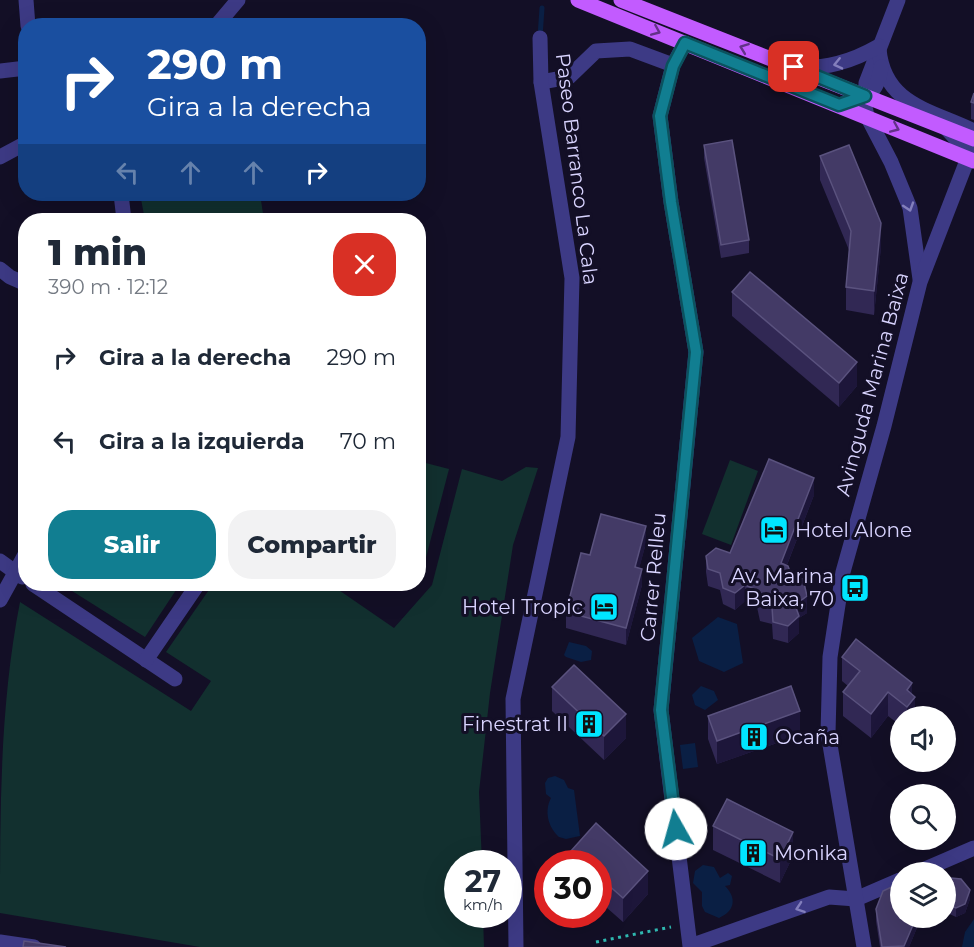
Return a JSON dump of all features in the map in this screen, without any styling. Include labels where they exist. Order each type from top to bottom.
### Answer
[{"type":"main road","points":[[579,0],[972,157]]},
{"type":"main road","points":[[621,0],[974,139]]},
{"type":"street","points":[[26,0],[27,18]]},
{"type":"street","points":[[223,18],[238,0]]},
{"type":"street","points":[[898,0],[866,83],[865,96],[867,116],[891,162],[910,208],[920,282]]},
{"type":"street","name":"Paseo Barranco La Cala","points":[[516,947],[513,699],[568,437],[572,278],[541,82],[540,38]]},
{"type":"street","name":"Carrer Relleu","points":[[685,43],[673,66],[660,116],[671,202],[696,352],[661,710],[690,946],[829,897],[856,898]]},
{"type":"street","points":[[794,67],[812,68],[840,64],[879,46]]},
{"type":"street","points":[[839,105],[865,96],[879,83],[881,68],[879,46]]},
{"type":"street","points":[[541,82],[569,77],[596,51],[630,49],[673,66]]},
{"type":"street","points":[[881,68],[891,87],[901,97],[974,131]]},
{"type":"street","points":[[0,71],[18,69]]},
{"type":"street","points":[[946,128],[972,157]]},
{"type":"street","points":[[0,158],[18,148]]},
{"type":"street","name":"Avinguda Marina Baixa","points":[[864,947],[828,733],[830,657],[843,572],[884,426],[920,282],[972,157]]},
{"type":"street","points":[[0,268],[18,281]]},
{"type":"street","points":[[0,284],[18,285]]},
{"type":"street","points":[[0,561],[18,574]]},
{"type":"street","points":[[0,600],[18,578]]},
{"type":"street","points":[[43,591],[175,679]]},
{"type":"street","points":[[146,660],[193,591]]},
{"type":"street","points":[[942,862],[974,848]]},
{"type":"street","points":[[856,898],[890,884]]},
{"type":"street","points":[[0,942],[34,947]]},
{"type":"path","points":[[596,942],[687,924]]},
{"type":"green space","points":[[141,201],[261,201],[263,213],[144,213]]},
{"type":"green space","points":[[730,460],[758,471],[731,545],[702,534]]},
{"type":"green space","points":[[426,463],[449,469],[426,557]]},
{"type":"green space","points":[[526,467],[538,468],[513,545],[490,693],[479,792],[481,850],[444,850],[444,928],[483,928],[484,947],[200,947],[0,913],[2,757],[8,679],[20,602],[191,711],[211,681],[166,652],[208,591],[340,591],[394,628],[432,585],[462,469],[502,481]]},
{"type":"green space","points":[[72,591],[175,591],[145,637]]},
{"type":"water","points":[[718,617],[737,624],[743,663],[724,672],[699,661],[692,638]]},
{"type":"water","points":[[569,642],[586,646],[592,651],[591,660],[581,662],[566,657],[564,655]]},
{"type":"water","points":[[701,686],[714,691],[718,700],[705,710],[695,705],[692,695]]},
{"type":"water","points":[[695,743],[698,767],[683,769],[680,745]]},
{"type":"water","points":[[555,776],[564,780],[568,788],[574,790],[580,836],[566,839],[559,837],[550,824],[548,808],[551,798],[546,794],[545,783],[548,778]]},
{"type":"water","points":[[703,865],[714,867],[720,878],[728,873],[732,876],[730,885],[725,886],[733,900],[731,908],[719,918],[705,912],[702,906],[702,892],[693,883],[695,871]]},
{"type":"water","points":[[974,919],[974,947],[962,947],[965,932]]},
{"type":"building","points":[[732,140],[749,240],[721,245],[704,145]]},
{"type":"building","points":[[849,145],[881,223],[874,291],[846,287],[851,231],[820,156]]},
{"type":"building","points":[[750,272],[857,362],[839,383],[732,292]]},
{"type":"building","name":"Hotel Alone","points":[[769,459],[814,478],[781,563],[788,566],[792,577],[803,579],[807,596],[795,605],[799,616],[788,626],[773,622],[772,607],[760,604],[757,590],[745,585],[735,593],[723,588],[720,573],[708,569],[706,556],[716,548],[730,553]]},
{"type":"building","name":"Hotel Tropic","points":[[601,514],[646,526],[635,567],[642,569],[626,628],[566,612],[581,553],[590,555]]},
{"type":"building","points":[[856,639],[912,683],[907,690],[915,697],[906,706],[888,692],[871,714],[843,692],[860,671],[842,657]]},
{"type":"building","points":[[574,665],[626,714],[604,736],[552,687]]},
{"type":"building","points":[[791,686],[800,711],[717,741],[708,716]]},
{"type":"building","points":[[727,799],[793,832],[780,859],[713,826]]},
{"type":"building","points":[[596,823],[648,871],[623,898],[612,888],[612,850],[572,850]]},
{"type":"building","points":[[956,878],[961,879],[970,890],[965,904],[956,908]]},
{"type":"building","points":[[890,888],[890,928],[912,928],[904,946],[882,947],[876,909],[883,891]]},
{"type":"building","points":[[24,941],[66,947],[23,947]]},
{"type":"waterway","points":[[540,37],[542,8]]},
{"type":"place","name":"Hotel Alone","points":[[774,530]]},
{"type":"place","name":"Av. Marina Baixa, 70","points":[[855,588]]},
{"type":"place","name":"Hotel Tropic","points":[[604,607]]},
{"type":"place","name":"Finestrat II","points":[[589,724]]},
{"type":"place","name":"Ocaña","points":[[754,737]]},
{"type":"place","name":"Monika","points":[[753,853]]},
{"type":"route","points":[[676,829],[661,710],[696,352],[671,202],[660,116],[673,66],[685,43],[839,105],[865,96],[794,67]]}]
